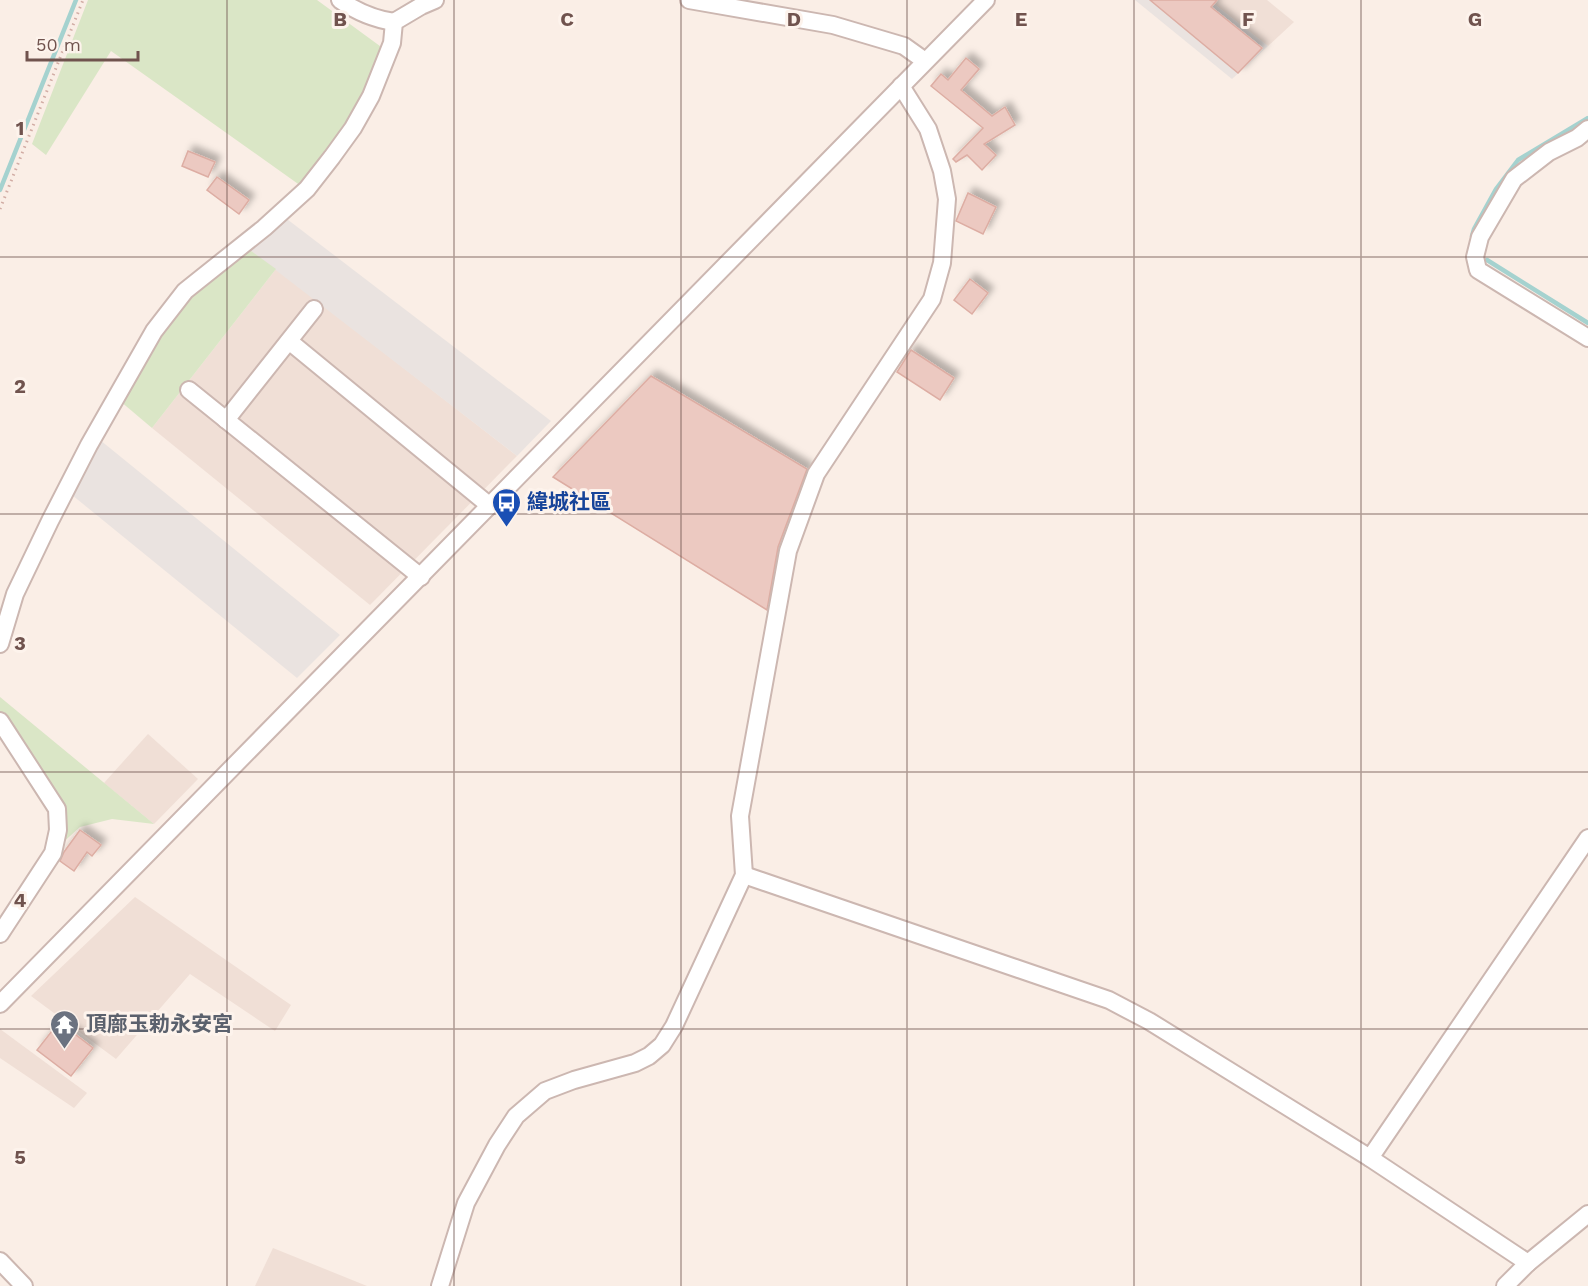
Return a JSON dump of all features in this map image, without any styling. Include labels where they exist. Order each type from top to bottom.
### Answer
[{"type":"street","points":[[340,0],[378,19],[394,22],[435,0]]},
{"type":"street","points":[[689,0],[833,25],[904,46],[925,61]]},
{"type":"street","points":[[0,1004],[986,0]]},
{"type":"street","points":[[0,644],[15,594],[50,521],[153,331],[185,291],[264,228],[307,189],[332,157],[353,128],[371,96],[392,43],[394,22]]},
{"type":"street","points":[[440,1286],[466,1203],[497,1145],[516,1116],[545,1090],[635,1063],[649,1056],[662,1045],[674,1026],[744,875],[740,816],[788,551],[816,474],[932,299],[942,263],[946,199],[942,171],[928,129],[901,86]]},
{"type":"street","points":[[1588,129],[1549,152],[1514,179],[1480,237],[1475,257],[1478,270],[1588,338]]},
{"type":"street","points":[[226,420],[314,309]]},
{"type":"street","points":[[289,341],[490,506]]},
{"type":"street","points":[[189,390],[421,577]]},
{"type":"street","points":[[0,721],[57,809],[58,830],[53,852],[0,934]]},
{"type":"street","points":[[1370,1158],[1588,838]]},
{"type":"street","points":[[744,875],[1109,1000],[1149,1021],[1370,1158],[1528,1263]]},
{"type":"street","points":[[1505,1286],[1528,1263],[1588,1214]]},
{"type":"street","points":[[3,1270],[24,1286]]},
{"type":"path","points":[[0,209],[83,0]]},
{"type":"shaded area","points":[[1135,0],[1209,0],[1268,46],[1232,79]]},
{"type":"shaded area","points":[[1209,0],[1267,0],[1294,22],[1268,46]]},
{"type":"shaded area","points":[[283,216],[551,421],[517,456],[247,248]]},
{"type":"shaded area","name":"緯城社區","points":[[276,269],[517,456],[370,605],[152,428]]},
{"type":"shaded area","points":[[100,440],[340,635],[297,678],[72,495]]},
{"type":"shaded area","points":[[148,734],[198,779],[154,824],[104,783]]},
{"type":"shaded area","points":[[135,897],[291,1005],[275,1031],[190,974],[116,1059],[31,996]]},
{"type":"shaded area","points":[[0,1029],[87,1093],[74,1108],[0,1058]]},
{"type":"shaded area","points":[[273,1248],[367,1286],[255,1286]]},
{"type":"green space","points":[[88,0],[317,0],[384,49],[350,125],[301,186],[111,51],[46,155],[32,144]]},
{"type":"green space","points":[[247,248],[276,269],[152,428],[120,401],[159,334],[189,294]]},
{"type":"green space","points":[[0,697],[154,824],[112,819],[80,827],[59,846],[63,830],[0,715]]},
{"type":"building","points":[[1150,0],[1217,0],[1211,7],[1262,48],[1238,73]]},
{"type":"building","points":[[966,58],[979,69],[961,90],[992,116],[1005,107],[1015,125],[984,144],[996,155],[982,170],[967,155],[956,162],[953,159],[983,128],[931,86],[941,74],[948,80]]},
{"type":"building","points":[[188,151],[215,162],[208,177],[182,166]]},
{"type":"building","points":[[217,177],[249,200],[239,214],[207,190]]},
{"type":"building","points":[[968,193],[996,207],[983,234],[956,221]]},
{"type":"building","points":[[970,279],[988,293],[972,314],[954,300]]},
{"type":"building","points":[[911,350],[954,378],[940,400],[897,372]]},
{"type":"building","points":[[651,376],[807,469],[778,547],[767,610],[553,477]]},
{"type":"building","points":[[80,830],[101,845],[92,856],[87,852],[74,871],[60,861]]},
{"type":"building","name":"頂廍玉勅永安宮","points":[[59,1022],[93,1048],[71,1076],[37,1050]]},
{"type":"waterway","points":[[0,190],[76,0]]},
{"type":"waterway","points":[[1472,236],[1496,189],[1518,160],[1588,118]]},
{"type":"waterway","points":[[1487,260],[1588,323]]},
{"type":"place","name":"緯城社區","points":[[506,528]]},
{"type":"place","name":"頂廍玉勅永安宮","points":[[65,1050]]}]
